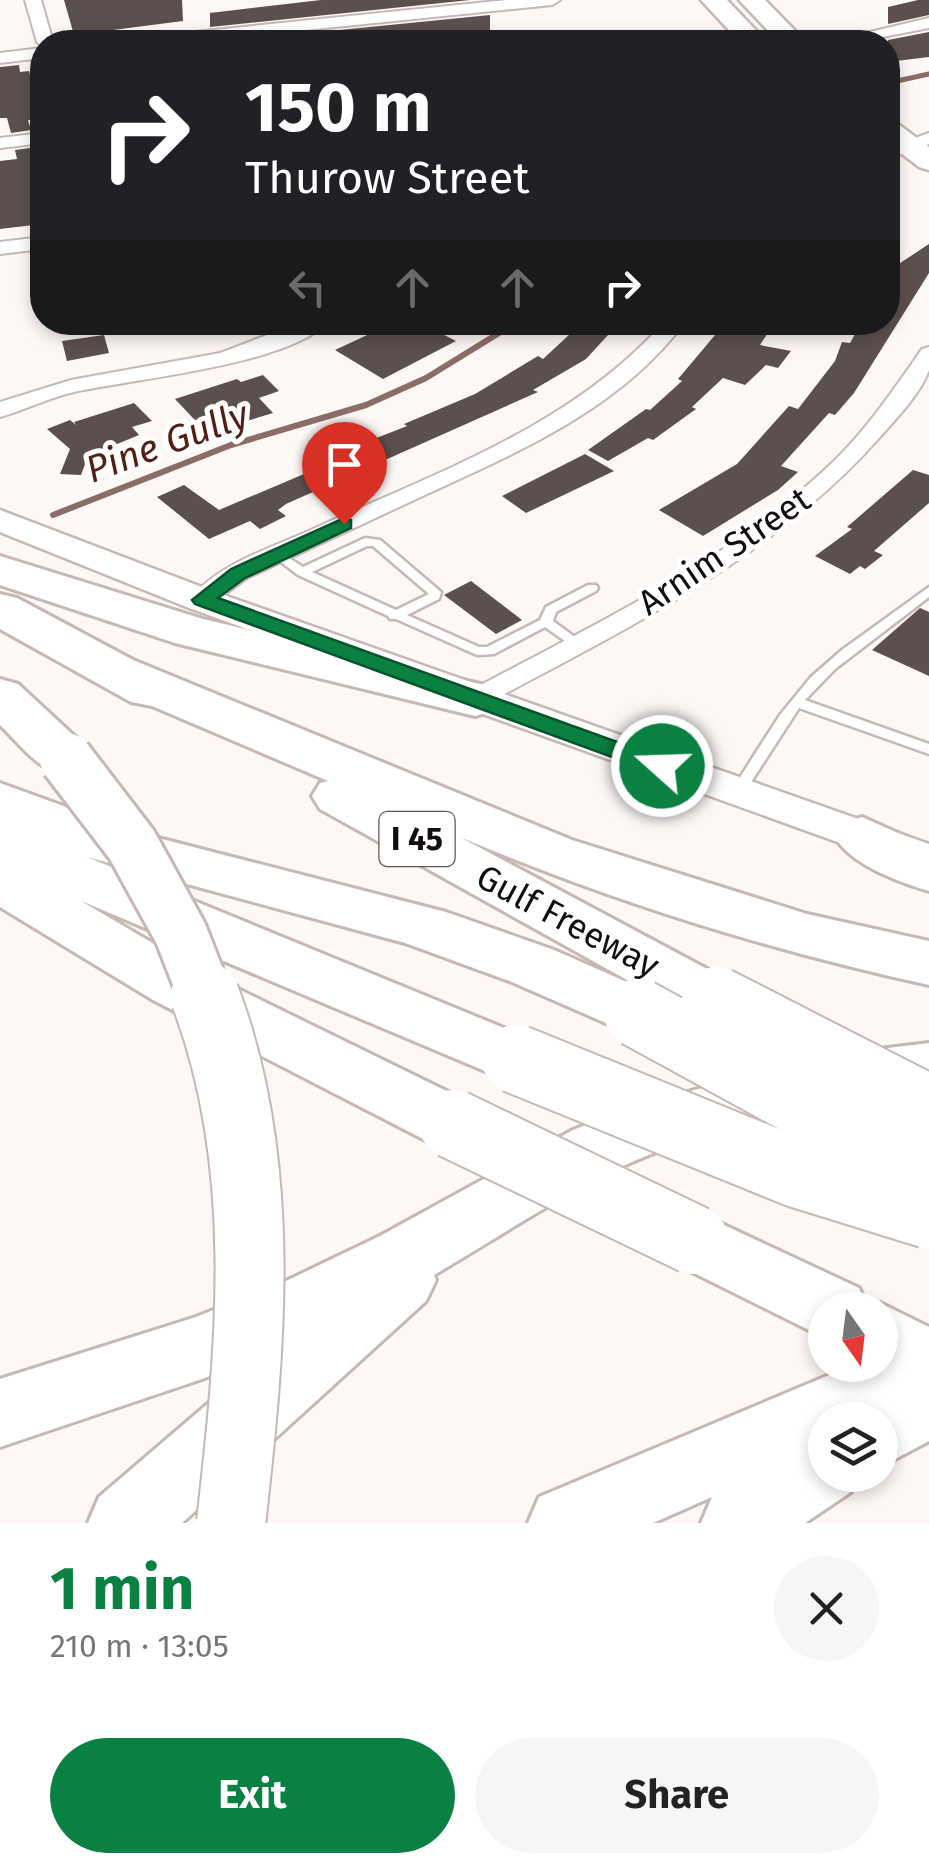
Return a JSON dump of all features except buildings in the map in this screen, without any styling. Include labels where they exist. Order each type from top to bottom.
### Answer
[{"type":"highway","points":[[0,570],[192,632],[475,699]]},
{"type":"highway","name":"Gulf Freeway","points":[[0,609],[716,1001],[923,1165]]},
{"type":"highway","points":[[120,673],[552,854],[806,936],[929,963]]},
{"type":"highway","points":[[0,696],[66,758],[126,833],[176,920],[206,990],[238,1113],[252,1222],[246,1394],[231,1523]]},
{"type":"highway","name":"Gulf Freeway","points":[[0,802],[65,828],[163,858],[437,930],[540,967],[638,1012],[923,1165]]},
{"type":"highway","points":[[862,837],[929,871]]},
{"type":"highway","points":[[0,840],[134,902],[796,1174],[923,1165]]},
{"type":"highway","points":[[0,880],[174,984],[808,1297]]},
{"type":"highway","points":[[0,1413],[202,1347],[310,1302],[493,1208],[578,1158],[654,1126],[822,1082],[929,1068]]},
{"type":"highway","points":[[126,1523],[349,1324],[493,1208]]},
{"type":"highway","points":[[898,1342],[929,1355]]},
{"type":"highway","points":[[898,1346],[929,1367]]},
{"type":"highway","points":[[566,1523],[772,1438],[929,1367]]},
{"type":"highway","points":[[898,1421],[929,1401]]},
{"type":"highway","points":[[738,1523],[808,1479]]},
{"type":"main road","points":[[713,0],[742,30]]},
{"type":"main road","points":[[751,0],[782,30]]},
{"type":"main road","points":[[0,520],[202,600],[929,860]]},
{"type":"street","points":[[33,0],[42,30]]},
{"type":"street","points":[[262,30],[552,0]]},
{"type":"street","points":[[895,30],[929,23]]},
{"type":"street","points":[[0,58],[30,54]]},
{"type":"street","points":[[0,142],[30,139]]},
{"type":"street","points":[[0,248],[30,244]]},
{"type":"street","points":[[0,410],[84,385],[244,352],[286,335]]},
{"type":"street","points":[[202,600],[238,574],[536,434],[618,381],[664,335]]},
{"type":"street","name":"Arnim Street","points":[[475,699],[664,595],[782,520],[860,452],[929,352]]},
{"type":"lane","points":[[302,572],[365,542],[376,543],[435,592],[394,616]]},
{"type":"lane","points":[[278,555],[302,572],[394,616],[484,652],[546,622],[550,610],[592,588]]},
{"type":"lane","points":[[736,794],[797,702],[858,643],[889,625],[929,591]]},
{"type":"lane","points":[[546,622],[578,643]]},
{"type":"lane","points":[[797,702],[929,749]]},
{"type":"waterway","name":"Pine Gully","points":[[900,80],[929,74]]},
{"type":"waterway","name":"Pine Gully","points":[[53,515],[231,445],[366,405],[426,378],[496,335]]},
{"type":"route","points":[[344,524],[238,574],[202,600],[662,766]]}]
